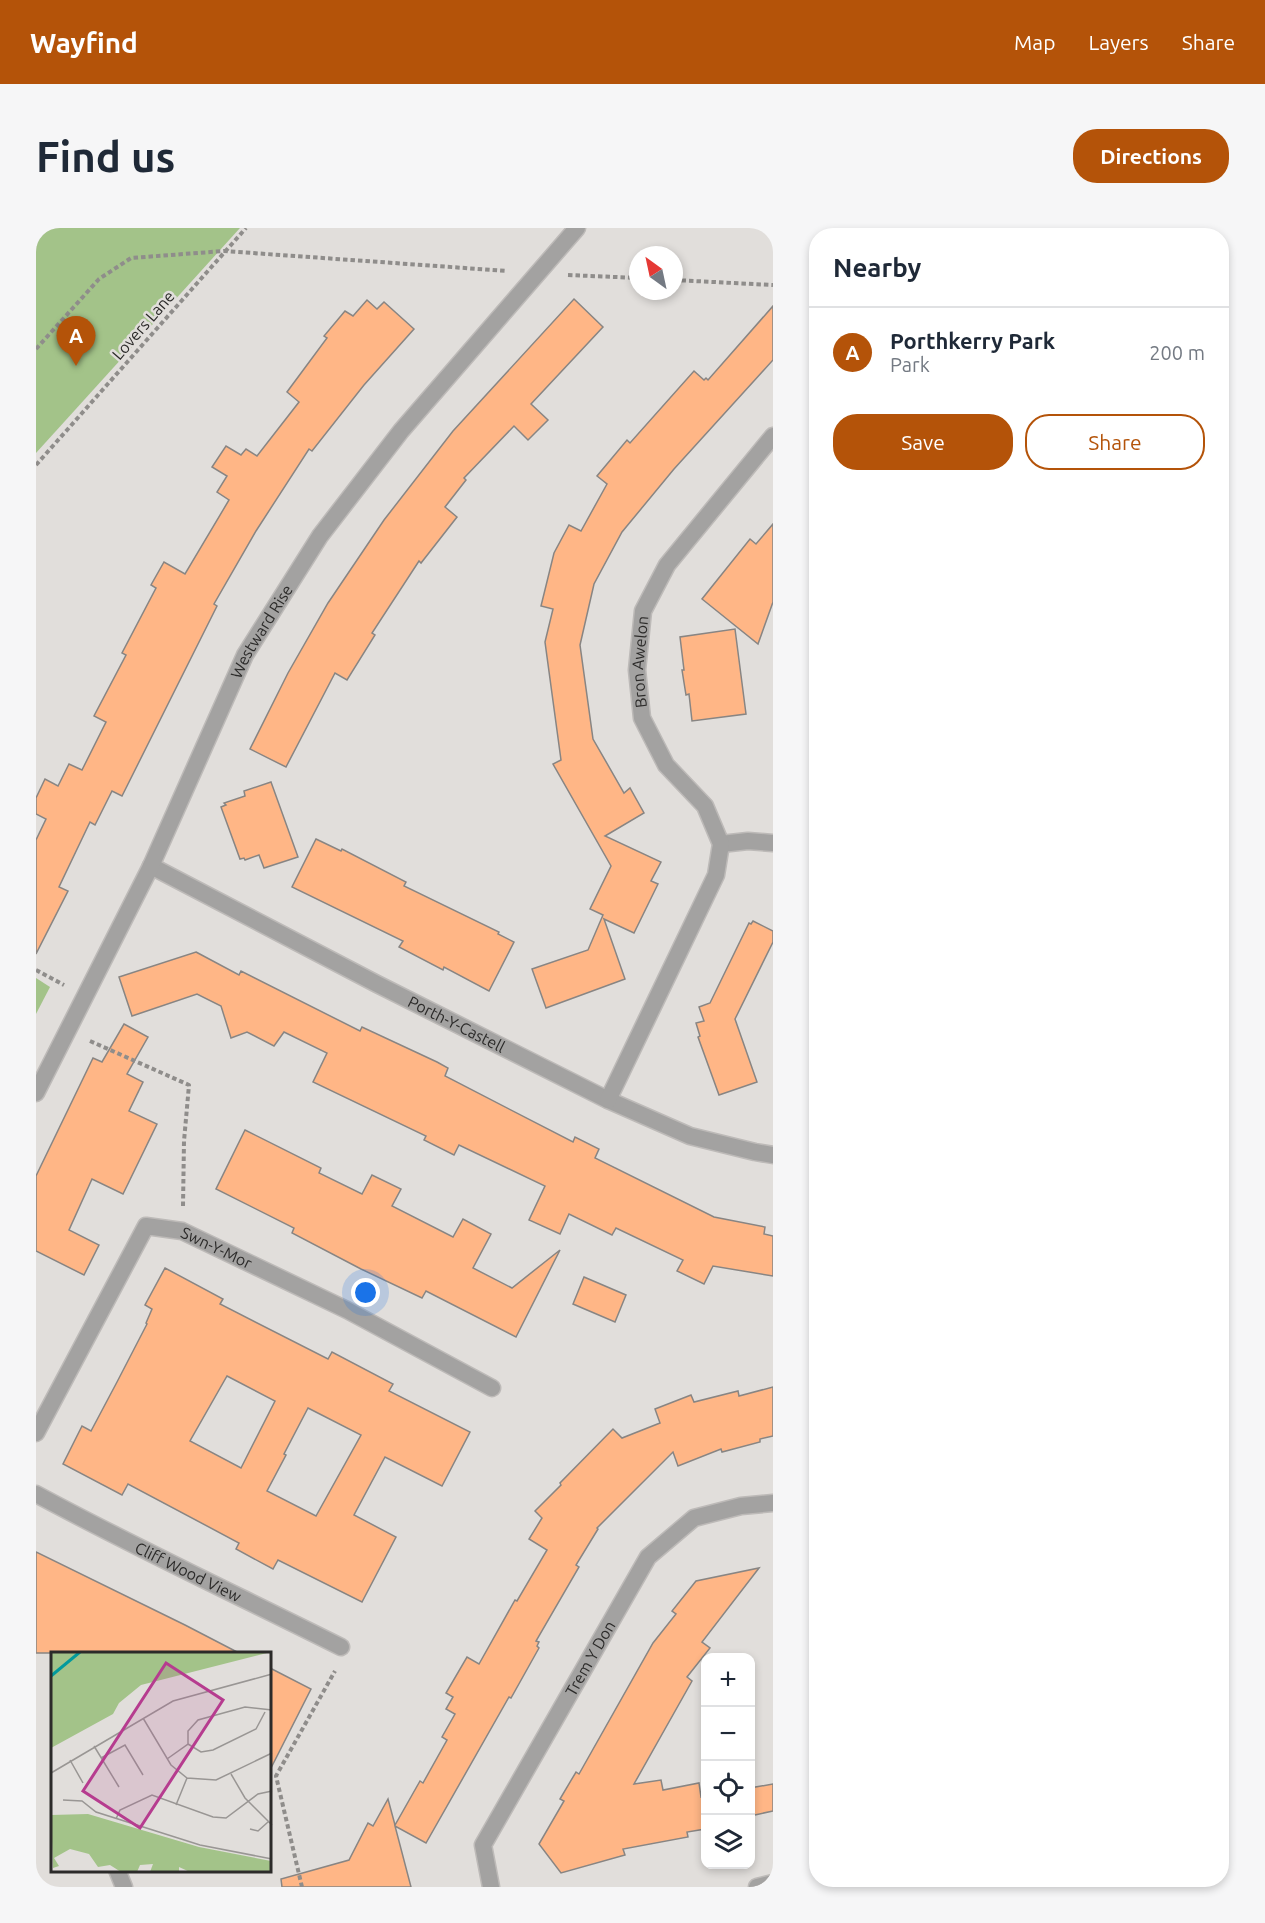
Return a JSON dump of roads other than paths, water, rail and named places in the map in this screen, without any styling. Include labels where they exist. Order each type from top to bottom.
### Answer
[{"type":"street","name":"Westward Rise","points":[[36,1093],[151,866],[245,655],[320,536],[401,431],[577,228]]},
{"type":"street","name":"Bron Awelon","points":[[721,844],[705,806],[666,765],[642,717],[637,670],[643,611],[667,565],[773,436]]},
{"type":"street","points":[[608,1100],[716,874],[721,844],[748,841],[773,843]]},
{"type":"street","name":"Porth-Y-Castell","points":[[151,866],[377,984],[608,1100],[690,1136],[773,1155]]},
{"type":"street","name":"Swn-Y-Mor","points":[[36,1433],[146,1226],[182,1231],[347,1310],[492,1388]]},
{"type":"street","name":"Cliff Wood View","points":[[36,1494],[129,1544],[200,1576],[341,1647]]},
{"type":"street","name":"Trem Y Don","points":[[491,1887],[483,1845],[648,1557],[694,1518],[741,1506],[773,1503]]},
{"type":"street","points":[[118,1872],[124,1887]]},
{"type":"street","points":[[757,1887],[773,1883]]},
{"type":"place","name":"Porthkerry Park","points":[[76,366]]}]
